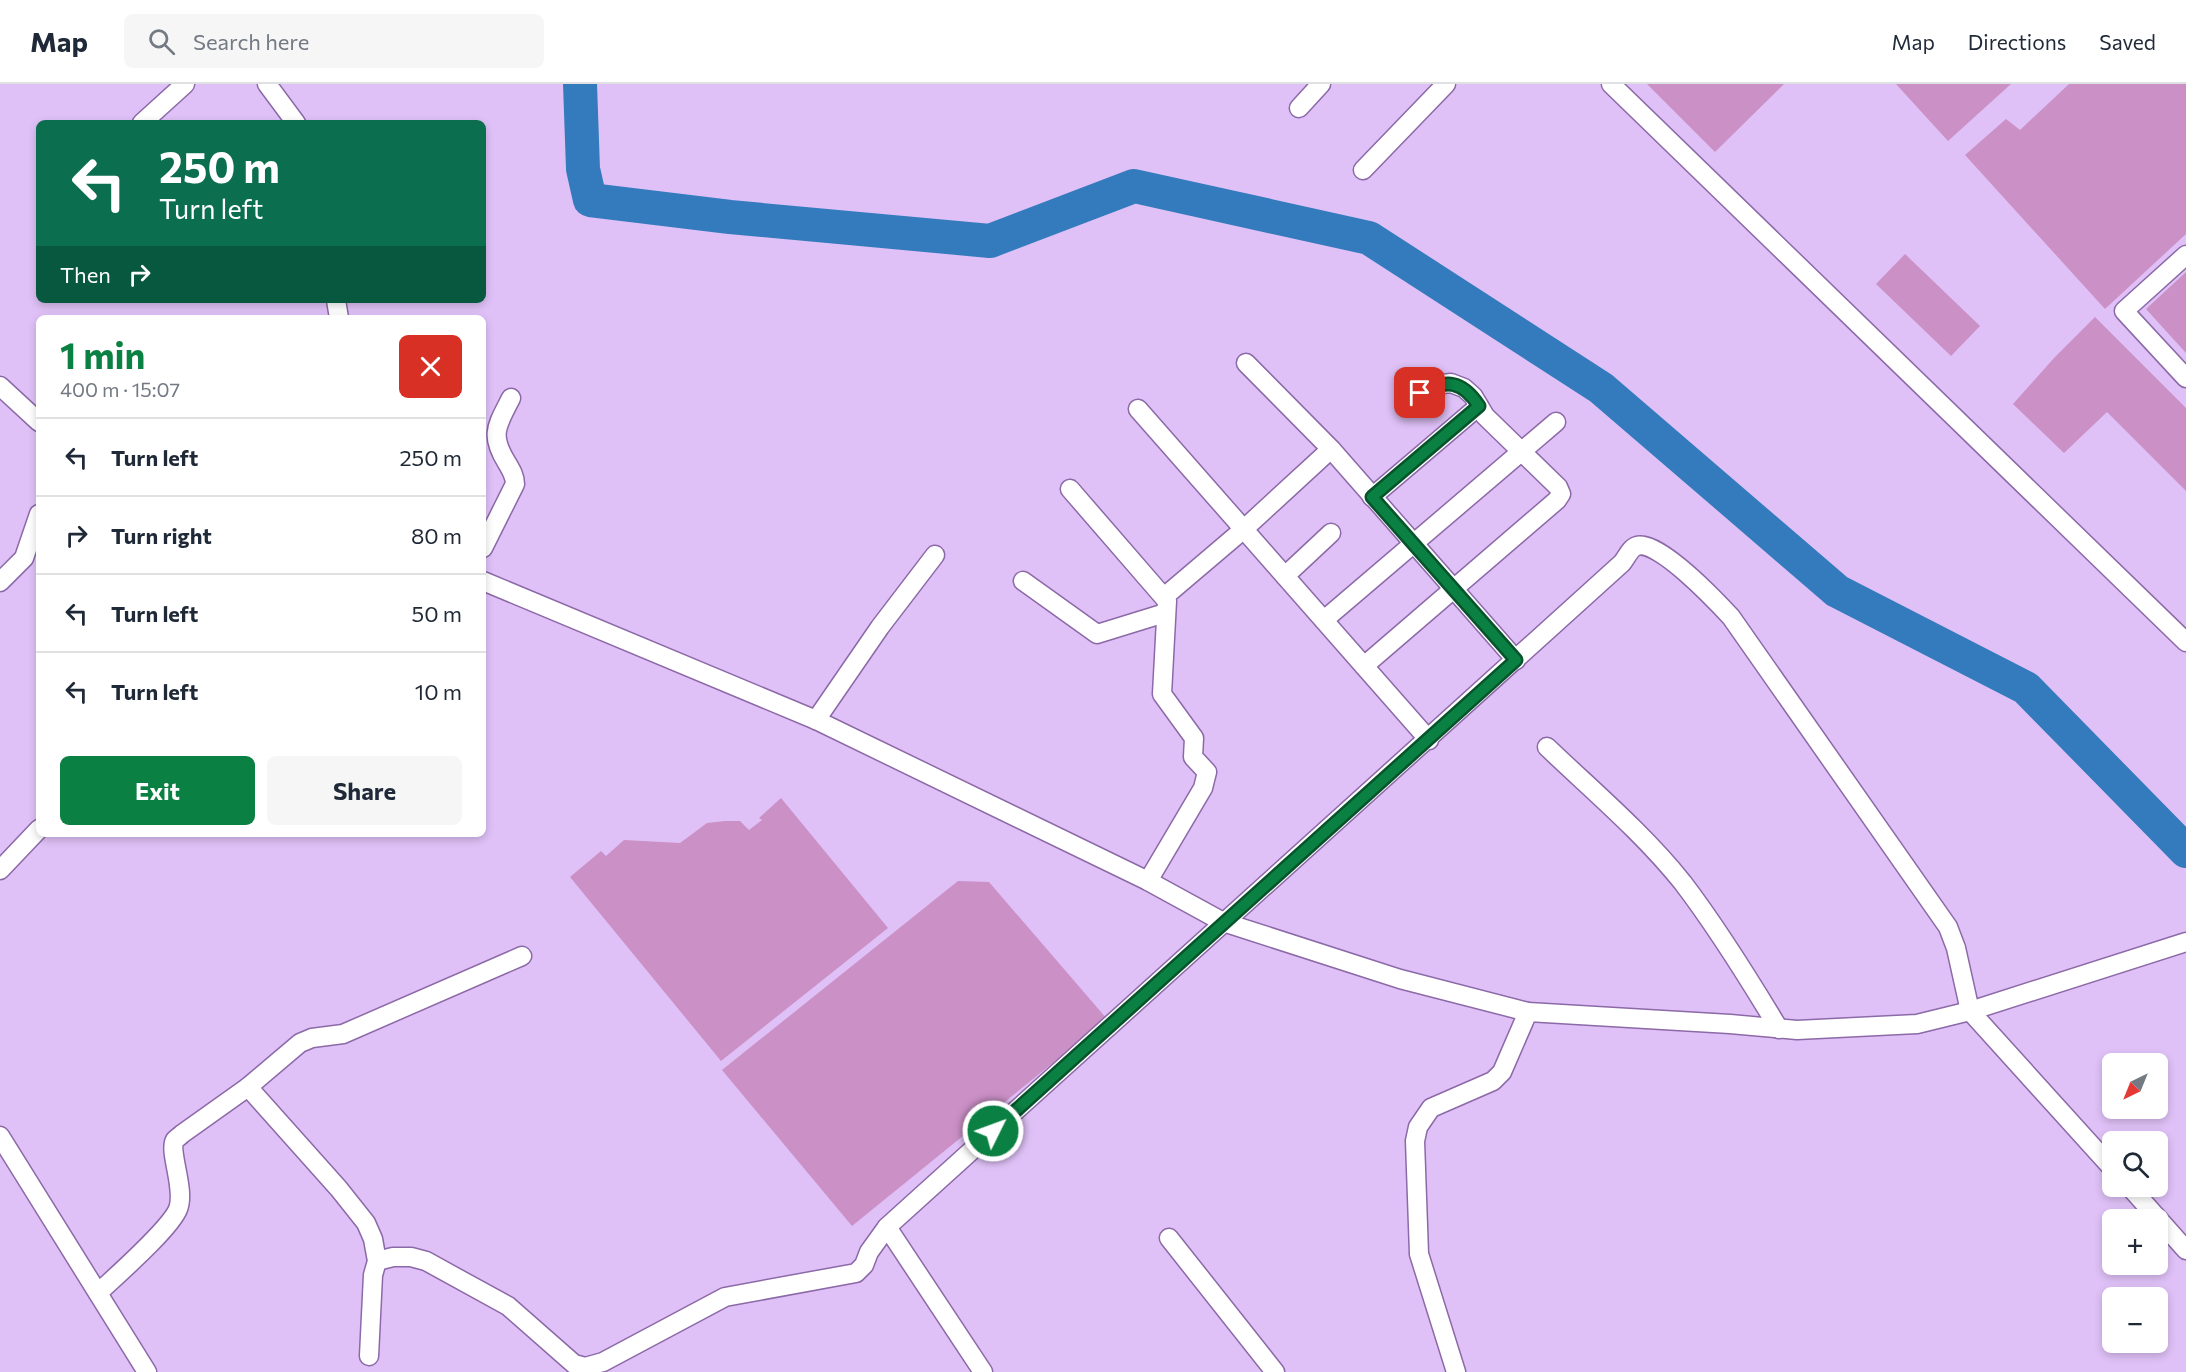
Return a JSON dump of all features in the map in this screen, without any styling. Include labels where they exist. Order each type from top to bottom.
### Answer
[{"type":"street","points":[[145,120],[185,84]]},
{"type":"street","points":[[267,84],[294,120]]},
{"type":"street","points":[[1299,108],[1322,84]]},
{"type":"street","points":[[1363,170],[1446,84]]},
{"type":"street","points":[[1611,84],[2186,642]]},
{"type":"street","points":[[2186,255],[2124,311],[2186,378]]},
{"type":"street","points":[[1246,363],[1331,449],[1516,660]]},
{"type":"street","points":[[1364,666],[1557,500],[1561,494],[1558,487],[1485,416],[1473,396],[1464,388],[1450,383],[1434,385],[1406,400]]},
{"type":"street","points":[[0,386],[36,419]]},
{"type":"street","points":[[486,542],[515,484],[515,477],[498,448],[496,439],[496,429],[511,398]]},
{"type":"street","points":[[1372,497],[1479,406]]},
{"type":"street","points":[[1138,409],[1429,740]]},
{"type":"street","points":[[1324,620],[1556,422]]},
{"type":"street","points":[[1023,581],[1097,634],[1165,605],[1331,449]]},
{"type":"street","points":[[1070,489],[1165,605],[1162,694],[1194,738],[1193,757],[1207,771],[1203,789],[1148,881]]},
{"type":"street","points":[[0,582],[24,558],[36,523]]},
{"type":"street","points":[[1285,576],[1330,533]]},
{"type":"street","points":[[376,1261],[393,1257],[411,1257],[426,1261],[508,1306],[573,1364],[585,1367],[603,1362],[725,1297],[856,1273],[864,1265],[869,1252],[887,1227],[1223,922],[1429,740],[1622,563],[1636,546],[1648,545],[1681,569],[1731,617],[1948,927],[1956,948],[1970,1011],[2102,1157]]},
{"type":"street","points":[[816,720],[880,627],[934,555]]},
{"type":"street","points":[[486,582],[816,720],[1148,881],[1223,922],[1400,979],[1528,1012],[1797,1030],[1917,1024],[1970,1011],[2186,942]]},
{"type":"street","points":[[1547,747],[1647,843],[1683,883],[1743,969],[1779,1029]]},
{"type":"street","points":[[0,870],[36,832]]},
{"type":"street","points":[[98,1293],[168,1223],[178,1208],[180,1185],[173,1149],[174,1141],[248,1087],[300,1043],[312,1038],[343,1034],[522,956]]},
{"type":"street","points":[[1456,1372],[1419,1254],[1415,1141],[1418,1127],[1431,1108],[1493,1081],[1502,1072],[1528,1012]]},
{"type":"street","points":[[248,1087],[339,1189],[366,1223],[373,1239],[376,1261],[373,1275],[369,1356]]},
{"type":"street","points":[[0,1136],[147,1372]]},
{"type":"street","points":[[2139,1197],[2186,1250]]},
{"type":"street","points":[[887,1227],[983,1372]]},
{"type":"street","points":[[1169,1238],[1275,1372]]},
{"type":"building","points":[[1647,84],[1784,84],[1715,152]]},
{"type":"building","points":[[1896,84],[2011,84],[1948,141]]},
{"type":"building","points":[[2069,84],[2186,84],[2186,234],[2105,309],[1965,155],[2006,119],[2020,130]]},
{"type":"building","points":[[1905,254],[1980,326],[1951,356],[1876,284]]},
{"type":"building","points":[[2186,272],[2186,353],[2146,309]]},
{"type":"building","points":[[2095,317],[2186,408],[2186,491],[2107,412],[2064,453],[2013,404]]},
{"type":"building","points":[[781,798],[888,928],[721,1061],[570,877],[601,851],[606,856],[624,840],[680,843],[707,823],[725,821],[740,821],[749,830],[762,820],[759,818]]},
{"type":"building","points":[[958,881],[989,882],[1107,1019],[852,1226],[722,1070]]},
{"type":"waterway","points":[[580,84],[583,169],[590,200],[730,217],[990,241],[1134,186],[1369,238],[1601,388],[1837,591],[2026,688],[2186,851]]},
{"type":"route","points":[[993,1131],[1516,660],[1372,497],[1479,406],[1464,388],[1450,383],[1434,385],[1420,393]]}]
